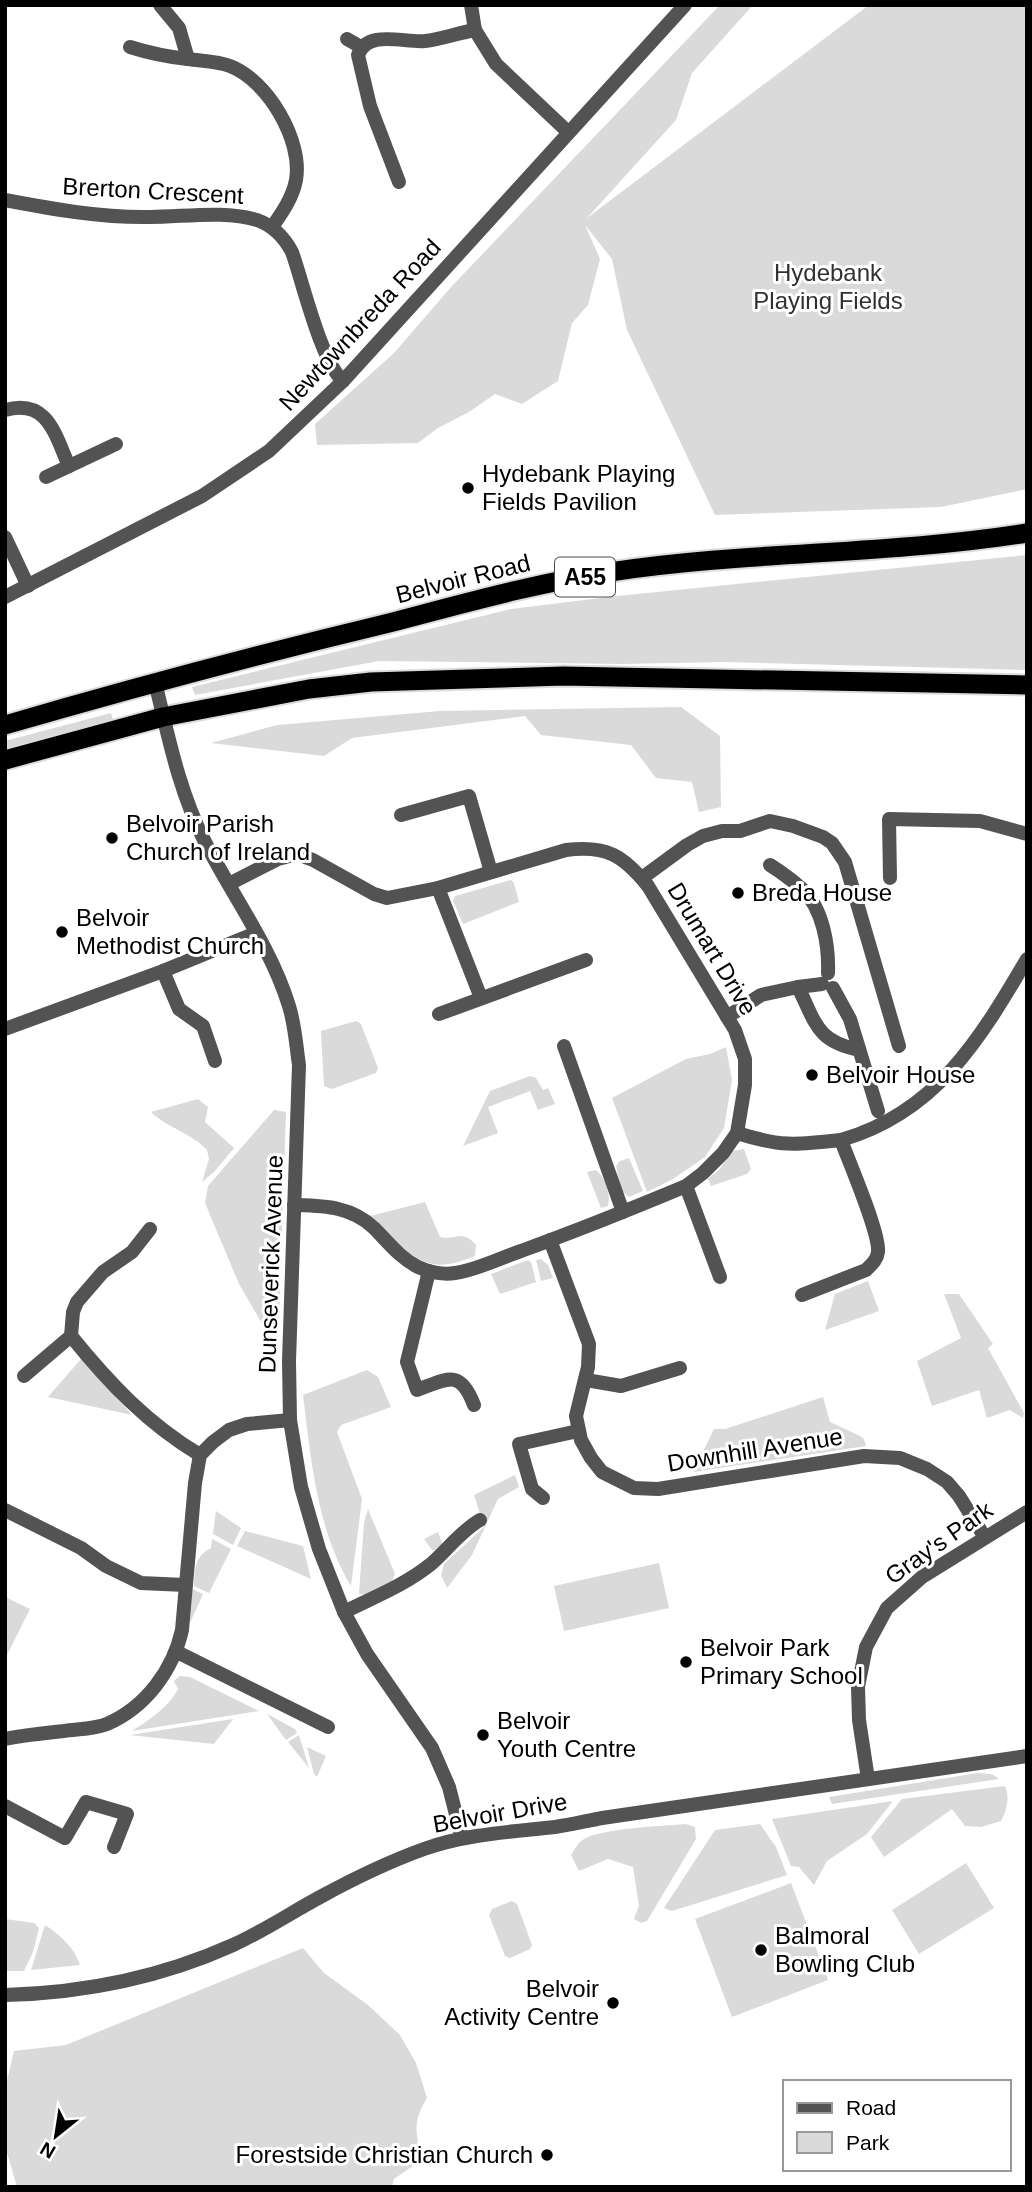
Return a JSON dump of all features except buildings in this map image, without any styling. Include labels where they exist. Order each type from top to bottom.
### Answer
[{"type":"highway","name":"Belvoir Road","points":[[5,725],[155,682],[537,586],[609,572],[1027,533]]},
{"type":"highway","points":[[5,760],[163,717],[242,701],[371,682],[564,676],[1027,685]]},
{"type":"street","points":[[160,5],[179,28],[188,59]]},
{"type":"street","points":[[471,5],[475,30],[496,64],[568,132]]},
{"type":"street","name":"Newtownbreda Road","points":[[5,597],[202,496],[269,451],[343,381],[685,5]]},
{"type":"street","points":[[399,182],[370,106],[358,55],[361,47],[366,43],[387,39],[424,41],[475,30]]},
{"type":"street","points":[[346,39],[361,47]]},
{"type":"street","points":[[130,47],[228,65],[243,72],[271,98],[291,139],[297,170],[292,194],[272,228],[284,237],[292,252],[327,358],[343,381]]},
{"type":"street","name":"Brerton Crescent","points":[[5,200],[52,209],[138,216],[179,215],[258,220],[272,228]]},
{"type":"street","points":[[5,410],[21,407],[32,408],[41,413],[49,421],[69,466]]},
{"type":"street","points":[[46,477],[116,444]]},
{"type":"street","points":[[5,537],[28,586]]},
{"type":"street","name":"Dunseverick Avenue","points":[[155,682],[187,800],[203,838],[278,977],[290,1008],[295,1031],[299,1065],[289,1361],[290,1420],[301,1487],[319,1549],[344,1612],[367,1654],[432,1748],[449,1787],[461,1838]]},
{"type":"street","points":[[401,815],[469,796],[491,872]]},
{"type":"street","points":[[890,878],[889,819],[980,821],[1027,834]]},
{"type":"street","points":[[642,878],[687,845],[713,833],[740,831],[770,821],[823,837],[832,844],[845,862],[900,1045]]},
{"type":"street","name":"Drumart Drive","points":[[229,884],[278,859],[297,854],[374,894],[387,898],[438,888],[565,850],[585,848],[618,856],[642,878],[735,1030],[745,1059],[745,1085],[737,1133],[713,1163],[686,1186],[551,1240],[454,1273],[429,1271]]},
{"type":"street","points":[[770,864],[804,890],[816,907],[829,953],[828,982],[850,1019],[878,1111]]},
{"type":"street","points":[[438,888],[481,998]]},
{"type":"street","points":[[5,1029],[163,971],[256,933]]},
{"type":"street","points":[[737,1133],[767,1143],[793,1146],[841,1140],[869,1132],[901,1115],[962,1060],[993,1018],[1027,959]]},
{"type":"street","points":[[439,1014],[586,960]]},
{"type":"street","points":[[163,971],[179,1009],[203,1026],[215,1061]]},
{"type":"street","points":[[727,1017],[761,995],[828,982]]},
{"type":"street","points":[[798,986],[818,1027],[829,1041],[859,1050]]},
{"type":"street","points":[[564,1046],[623,1212]]},
{"type":"street","points":[[802,1295],[866,1270],[878,1255],[876,1235],[841,1140]]},
{"type":"street","points":[[686,1186],[720,1277]]},
{"type":"street","points":[[294,1205],[329,1206],[353,1213],[372,1226],[404,1258],[429,1271],[407,1362],[417,1390],[449,1379],[458,1380],[467,1387],[474,1405]]},
{"type":"street","points":[[24,1376],[71,1336],[73,1312],[77,1302],[103,1272],[132,1252],[150,1228]]},
{"type":"street","points":[[543,1498],[532,1489],[519,1444],[578,1431],[576,1416],[586,1380],[589,1344],[551,1240]]},
{"type":"street","points":[[71,1336],[114,1387],[146,1417],[175,1440],[200,1455]]},
{"type":"street","points":[[586,1380],[621,1386],[680,1368]]},
{"type":"street","points":[[5,1739],[106,1724],[132,1708],[152,1691],[177,1653],[182,1630],[195,1483],[200,1455],[229,1430],[247,1424],[290,1420]]},
{"type":"street","name":"Downhill Avenue","points":[[578,1431],[590,1458],[602,1472],[635,1488],[657,1489],[864,1455],[900,1458],[927,1469],[947,1482],[984,1536]]},
{"type":"street","points":[[5,1510],[81,1548],[106,1566],[141,1583],[186,1585]]},
{"type":"street","name":"Gray's Park","points":[[868,1779],[859,1720],[858,1687],[866,1647],[887,1608],[922,1577],[1027,1511]]},
{"type":"street","points":[[344,1612],[405,1582],[430,1564],[467,1527],[480,1520]]},
{"type":"street","points":[[177,1653],[328,1727]]},
{"type":"street","name":"Belvoir Drive","points":[[5,1995],[87,1988],[137,1978],[188,1962],[243,1940],[373,1869],[461,1838],[555,1827],[1027,1756]]},
{"type":"street","points":[[5,1806],[65,1838],[86,1802],[127,1814],[114,1847]]},
{"type":"green space","name":"Hydebank Playing Fields","points":[[720,5],[753,5],[692,73],[676,120],[587,218],[869,5],[1027,5],[1027,489],[941,507],[715,515],[627,330],[612,259],[585,225],[600,259],[588,305],[572,323],[558,381],[522,404],[495,394],[418,443],[317,445],[315,424],[394,353],[452,286]]},
{"type":"green space","points":[[1027,555],[1027,670],[724,662],[622,664],[379,661],[195,695],[192,687],[511,609]]},
{"type":"green space","points":[[681,707],[720,736],[721,807],[699,812],[692,782],[656,778],[631,745],[541,735],[525,716],[352,738],[324,756],[211,743],[277,725],[440,711]]},
{"type":"green space","points":[[111,713],[113,720],[5,750],[5,741]]},
{"type":"green space","points":[[511,880],[519,902],[463,924],[453,901],[455,896]]},
{"type":"green space","points":[[356,1021],[361,1024],[378,1068],[376,1073],[332,1089],[324,1086],[321,1031]]},
{"type":"green space","points":[[726,1047],[732,1080],[724,1128],[705,1157],[673,1179],[647,1192],[612,1098],[686,1059],[710,1054]]},
{"type":"green space","points":[[530,1076],[536,1078],[543,1090],[548,1088],[555,1104],[538,1110],[530,1091],[488,1107],[498,1133],[463,1146],[490,1091]]},
{"type":"green space","points":[[198,1099],[208,1107],[205,1122],[234,1148],[202,1182],[209,1159],[207,1150],[151,1112]]},
{"type":"green space","points":[[274,1110],[286,1112],[278,1351],[239,1284],[205,1203],[208,1186]]},
{"type":"green space","points":[[744,1149],[751,1169],[747,1174],[711,1186],[708,1179],[719,1170],[732,1151]]},
{"type":"green space","points":[[629,1158],[643,1191],[629,1197],[621,1190],[616,1166],[620,1161]]},
{"type":"green space","points":[[596,1170],[605,1182],[609,1197],[608,1206],[601,1208],[587,1172]]},
{"type":"green space","points":[[425,1202],[440,1237],[466,1237],[476,1245],[475,1256],[448,1264],[425,1262],[405,1249],[370,1216]]},
{"type":"green space","points":[[541,1259],[548,1265],[553,1278],[541,1281],[536,1260]]},
{"type":"green space","points":[[528,1260],[531,1262],[536,1282],[500,1294],[491,1274]]},
{"type":"green space","points":[[868,1281],[879,1311],[825,1330],[835,1294]]},
{"type":"green space","points":[[944,1294],[959,1294],[993,1344],[988,1348],[1024,1413],[1023,1418],[1010,1410],[987,1418],[979,1390],[932,1406],[917,1361],[961,1338]]},
{"type":"green space","points":[[81,1359],[132,1415],[48,1397]]},
{"type":"green space","points":[[367,1370],[378,1377],[391,1407],[341,1425],[337,1432],[362,1499],[351,1586],[330,1542],[323,1518],[303,1395]]},
{"type":"green space","points":[[823,1397],[830,1422],[860,1436],[866,1446],[693,1472],[714,1429],[725,1429]]},
{"type":"green space","points":[[515,1475],[519,1487],[498,1499],[472,1555],[447,1588],[441,1575],[444,1564],[484,1527],[474,1495]]},
{"type":"green space","points":[[368,1509],[395,1574],[392,1581],[367,1595],[359,1594],[364,1523]]},
{"type":"green space","points":[[216,1511],[241,1528],[233,1545],[213,1534]]},
{"type":"green space","points":[[245,1531],[303,1546],[311,1579],[237,1546]]},
{"type":"green space","points":[[438,1532],[442,1543],[438,1550],[432,1550],[424,1539]]},
{"type":"green space","points":[[212,1539],[231,1549],[209,1593],[194,1586],[194,1580],[198,1559],[211,1548]]},
{"type":"green space","points":[[659,1563],[669,1608],[564,1631],[554,1586]]},
{"type":"green space","points":[[192,1589],[203,1594],[190,1623]]},
{"type":"green space","points":[[5,1597],[30,1609],[5,1659]]},
{"type":"green space","points":[[180,1676],[190,1677],[259,1711],[132,1731],[164,1708],[178,1689],[174,1681]]},
{"type":"green space","points":[[267,1714],[295,1729],[297,1733],[286,1740]]},
{"type":"green space","points":[[233,1719],[214,1744],[130,1735]]},
{"type":"green space","points":[[299,1735],[309,1768],[288,1742]]},
{"type":"green space","points":[[307,1747],[326,1756],[317,1777],[314,1774]]},
{"type":"green space","points":[[978,1773],[992,1774],[999,1779],[832,1804],[829,1797]]},
{"type":"green space","points":[[1005,1786],[1007,1804],[1001,1821],[981,1827],[965,1826],[952,1809],[884,1857],[871,1837],[902,1799]]},
{"type":"green space","points":[[893,1801],[867,1834],[827,1861],[814,1885],[799,1867],[791,1866],[772,1819]]},
{"type":"green space","points":[[686,1824],[695,1827],[696,1839],[647,1921],[641,1923],[634,1919],[639,1906],[633,1867],[608,1859],[579,1871],[571,1855],[581,1841],[601,1833]]},
{"type":"green space","points":[[760,1824],[776,1847],[787,1875],[672,1911],[664,1908],[715,1830]]},
{"type":"green space","points":[[966,1863],[994,1908],[919,1954],[892,1910]]},
{"type":"green space","name":"Balmoral Bowling Club","points":[[791,1883],[828,1980],[732,2017],[695,1919]]},
{"type":"green space","points":[[512,1901],[517,1904],[532,1945],[530,1949],[510,1958],[505,1956],[489,1915],[492,1909]]},
{"type":"green space","points":[[5,1919],[34,1923],[39,1928],[33,1952],[24,1971],[5,1971]]},
{"type":"green space","points":[[45,1925],[66,1942],[80,1965],[31,1970]]},
{"type":"green space","points":[[303,1948],[324,1973],[368,2005],[400,2035],[416,2063],[427,2098],[417,2124],[420,2153],[413,2166],[394,2179],[392,2187],[17,2187],[5,2146],[5,2089],[14,2051],[66,2045]]},
{"type":"place","name":"Hydebank Playing Fields Pavilion","points":[[468,488]]},
{"type":"place","name":"Belvoir Parish Church of Ireland","points":[[112,838]]},
{"type":"place","name":"Breda House","points":[[738,893]]},
{"type":"place","name":"Belvoir Methodist Church","points":[[62,932]]},
{"type":"place","name":"Belvoir House","points":[[812,1075]]},
{"type":"place","name":"Belvoir Park Primary School","points":[[686,1662]]},
{"type":"place","name":"Belvoir Youth Centre","points":[[483,1735]]},
{"type":"place","name":"Balmoral Bowling Club","points":[[761,1950]]},
{"type":"place","name":"Belvoir Activity Centre","points":[[613,2003]]},
{"type":"place","name":"Forestside Christian Church","points":[[547,2155]]}]
